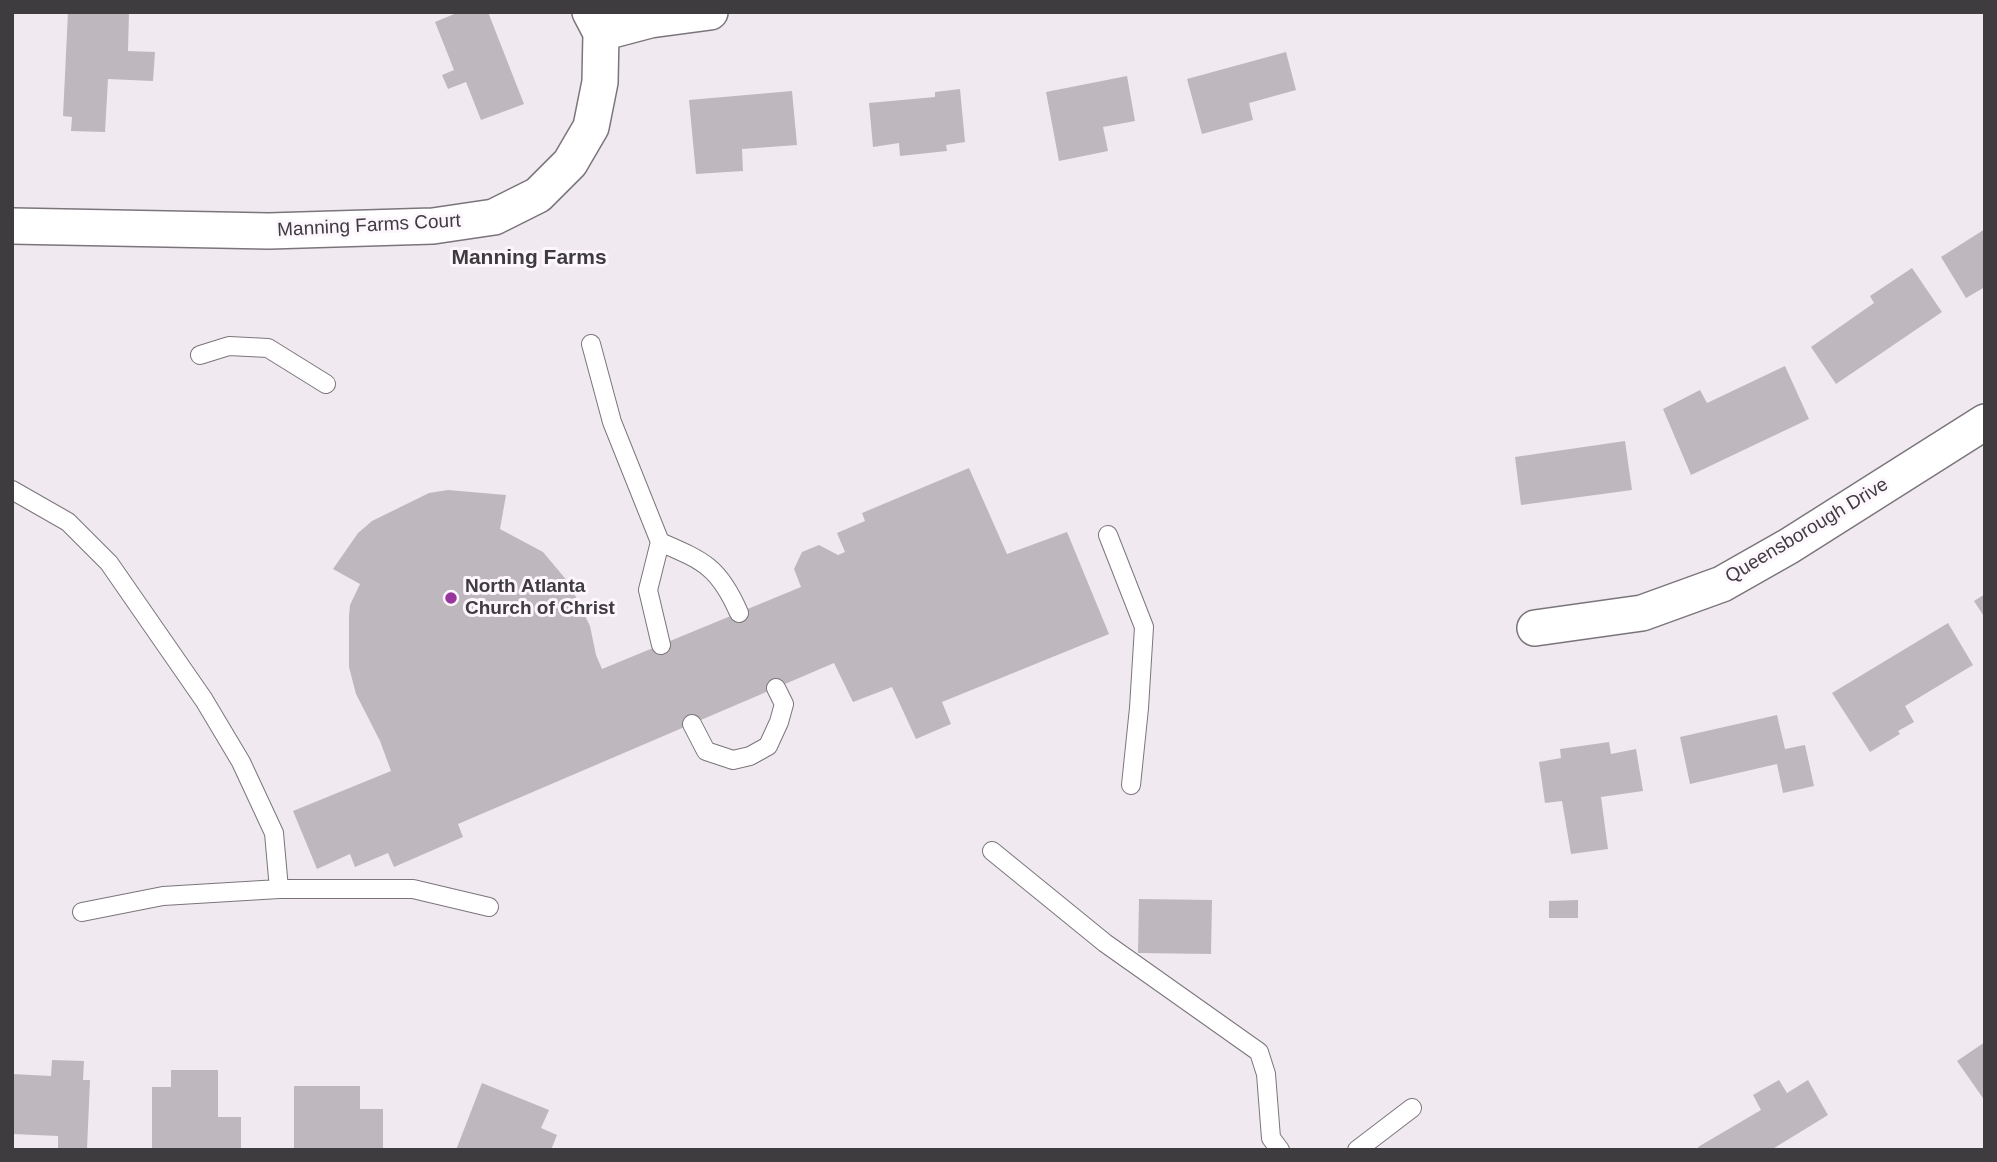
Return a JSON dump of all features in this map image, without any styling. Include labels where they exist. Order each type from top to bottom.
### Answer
[{"type":"street","name":"Manning Farms Court","points":[[12,226],[269,232],[433,226],[494,217],[538,195],[570,163],[591,127],[600,82],[596,23],[650,20],[710,12]]},
{"type":"street","name":"Queensborough Drive","points":[[1535,628],[1642,613],[1722,584],[1789,546],[1985,422]]},
{"type":"lane","points":[[591,344],[612,422],[660,542],[648,590],[661,645]]},
{"type":"lane","points":[[200,355],[229,346],[268,348],[326,384]]},
{"type":"lane","points":[[12,490],[68,522],[108,562],[204,700],[241,762],[274,834],[279,889]]},
{"type":"lane","points":[[1108,535],[1143,627],[1139,708],[1131,785]]},
{"type":"lane","points":[[660,542],[699,559],[726,584],[739,613]]},
{"type":"lane","points":[[692,724],[706,751],[733,760],[750,756],[768,746],[779,722],[783,704],[776,688]]},
{"type":"lane","points":[[992,851],[1105,943],[1259,1052],[1266,1073],[1271,1138],[1280,1150]]},
{"type":"lane","points":[[82,912],[163,896],[279,889],[413,889],[489,907]]},
{"type":"lane","points":[[1357,1150],[1412,1108]]},
{"type":"building","points":[[68,12],[129,12],[128,51],[155,52],[153,81],[108,79],[105,132],[71,131],[72,117],[63,116]]},
{"type":"building","points":[[459,12],[488,12],[524,104],[481,120],[466,82],[448,89],[442,75],[454,70],[435,22]]},
{"type":"building","points":[[1286,52],[1296,90],[1249,103],[1253,120],[1202,134],[1187,79]]},
{"type":"building","points":[[1127,76],[1135,121],[1103,127],[1108,151],[1059,161],[1046,92]]},
{"type":"building","points":[[960,89],[965,142],[946,145],[947,151],[900,156],[899,143],[873,147],[869,103],[935,97],[935,92]]},
{"type":"building","points":[[792,91],[797,145],[742,149],[743,171],[696,174],[689,100]]},
{"type":"building","points":[[1985,229],[1985,287],[1966,298],[1941,257]]},
{"type":"building","points":[[1912,268],[1942,312],[1836,384],[1811,347],[1874,303],[1870,296]]},
{"type":"building","points":[[1785,366],[1809,419],[1691,475],[1663,409],[1700,390],[1707,403]]},
{"type":"building","points":[[1625,441],[1632,490],[1521,505],[1515,457]]},
{"type":"building","points":[[969,468],[1007,554],[1067,532],[1109,634],[942,702],[951,724],[916,739],[892,687],[853,702],[834,663],[458,824],[463,837],[394,867],[388,853],[355,867],[350,854],[317,869],[293,811],[391,771],[380,741],[356,694],[349,667],[350,605],[360,584],[333,569],[358,533],[372,521],[429,493],[448,490],[506,495],[500,529],[543,552],[569,583],[590,626],[602,669],[801,587],[794,569],[802,552],[819,545],[838,555],[845,552],[837,533],[865,521],[862,513]]},
{"type":"building","points":[[1985,594],[1985,618],[1974,601]]},
{"type":"building","points":[[1948,623],[1973,665],[1905,706],[1914,722],[1870,752],[1832,693]]},
{"type":"building","points":[[1777,715],[1785,749],[1805,745],[1814,786],[1783,793],[1777,764],[1690,784],[1680,737]]},
{"type":"building","points":[[1609,742],[1611,754],[1636,749],[1643,791],[1601,797],[1608,849],[1571,854],[1562,801],[1545,803],[1539,762],[1561,758],[1560,749]]},
{"type":"building","points":[[1139,899],[1212,900],[1211,954],[1138,953]]},
{"type":"building","points":[[1578,900],[1578,918],[1549,918],[1549,901]]},
{"type":"building","points":[[1985,1042],[1985,1101],[1957,1061]]},
{"type":"building","points":[[52,1060],[84,1061],[83,1080],[90,1080],[87,1149],[58,1148],[58,1136],[12,1134],[12,1074],[51,1076]]},
{"type":"building","points":[[171,1070],[218,1070],[218,1117],[241,1117],[241,1150],[152,1150],[152,1087],[171,1087]]},
{"type":"building","points":[[1779,1080],[1787,1093],[1808,1080],[1828,1115],[1771,1150],[1700,1150],[1698,1147],[1761,1110],[1753,1095]]},
{"type":"building","points":[[482,1083],[549,1110],[541,1128],[557,1135],[551,1150],[456,1150]]},
{"type":"building","points":[[294,1086],[360,1086],[360,1109],[383,1109],[383,1150],[294,1150]]},
{"type":"place","name":"North Atlanta Church of Christ","points":[[451,598]]},
{"type":"district","name":"Manning Farms","points":[[529,258]]}]
